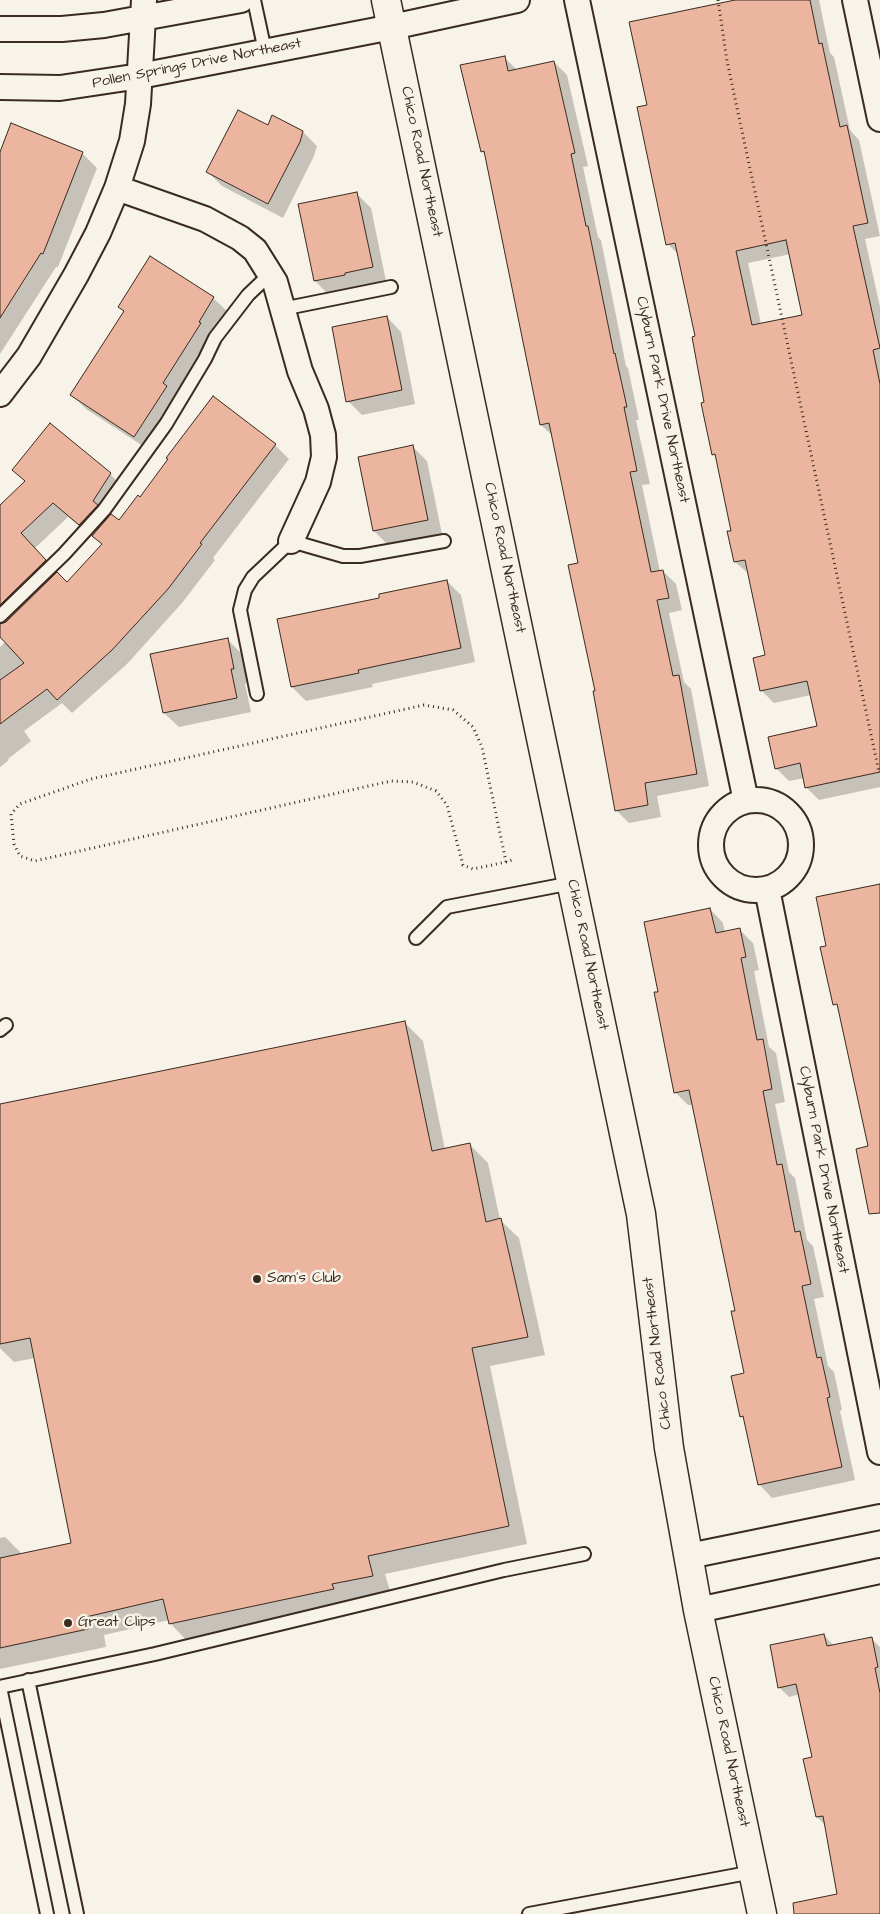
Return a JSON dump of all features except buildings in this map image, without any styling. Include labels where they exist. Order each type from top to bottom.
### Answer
[{"type":"street","points":[[0,29],[104,26],[144,9],[241,0]]},
{"type":"street","name":"Chico Road Northeast","points":[[386,0],[641,1214],[669,1448],[698,1610],[762,1914]]},
{"type":"street","name":"Pollen Springs Drive Northeast","points":[[0,87],[60,88],[140,76],[392,27],[517,0]]},
{"type":"street","name":"Clyburn Park Drive Northeast","points":[[577,0],[746,801]]},
{"type":"street","points":[[855,0],[880,119]]},
{"type":"street","points":[[0,394],[29,356],[76,275],[98,233],[117,188],[132,142],[138,104],[144,9]]},
{"type":"street","points":[[117,188],[205,219],[222,227],[255,250],[275,282],[300,372],[316,409],[323,435],[324,457],[318,482],[291,541]]},
{"type":"street","points":[[758,800],[780,807],[792,820],[800,836],[800,850],[797,863],[789,875],[779,883],[755,890],[743,888],[723,876],[716,867],[712,855],[711,844],[717,821],[735,805],[746,801],[758,800]]},
{"type":"street","name":"Clyburn Park Drive Northeast","points":[[766,888],[880,1452]]},
{"type":"street","points":[[689,1556],[880,1517]]},
{"type":"street","points":[[698,1610],[880,1571]]},
{"type":"lane","points":[[254,0],[265,51]]},
{"type":"lane","points":[[0,616],[64,554],[104,510],[166,424],[205,359],[215,338],[248,295],[270,274]]},
{"type":"lane","points":[[282,309],[391,286]]},
{"type":"lane","points":[[257,694],[240,610],[245,590],[253,578],[291,541],[343,556],[360,556],[444,541]]},
{"type":"lane","points":[[416,938],[447,907],[572,883]]},
{"type":"lane","points":[[0,1026],[6,1025],[0,1030]]},
{"type":"lane","points":[[48,1914],[0,1687],[155,1654],[504,1570],[584,1554]]},
{"type":"lane","points":[[28,1680],[77,1914]]},
{"type":"lane","points":[[530,1914],[753,1872]]},
{"type":"path","points":[[718,0],[727,61],[879,772]]},
{"type":"path","points":[[506,862],[482,747],[474,727],[453,710],[424,705],[91,778],[20,804],[11,814],[14,844],[20,856],[34,860],[391,781],[413,782],[436,791],[447,805],[463,865],[472,869],[506,862],[512,860]]},
{"type":"place","name":"Sam's Club","points":[[257,1279]]},
{"type":"place","name":"Great Clips","points":[[68,1623]]}]
